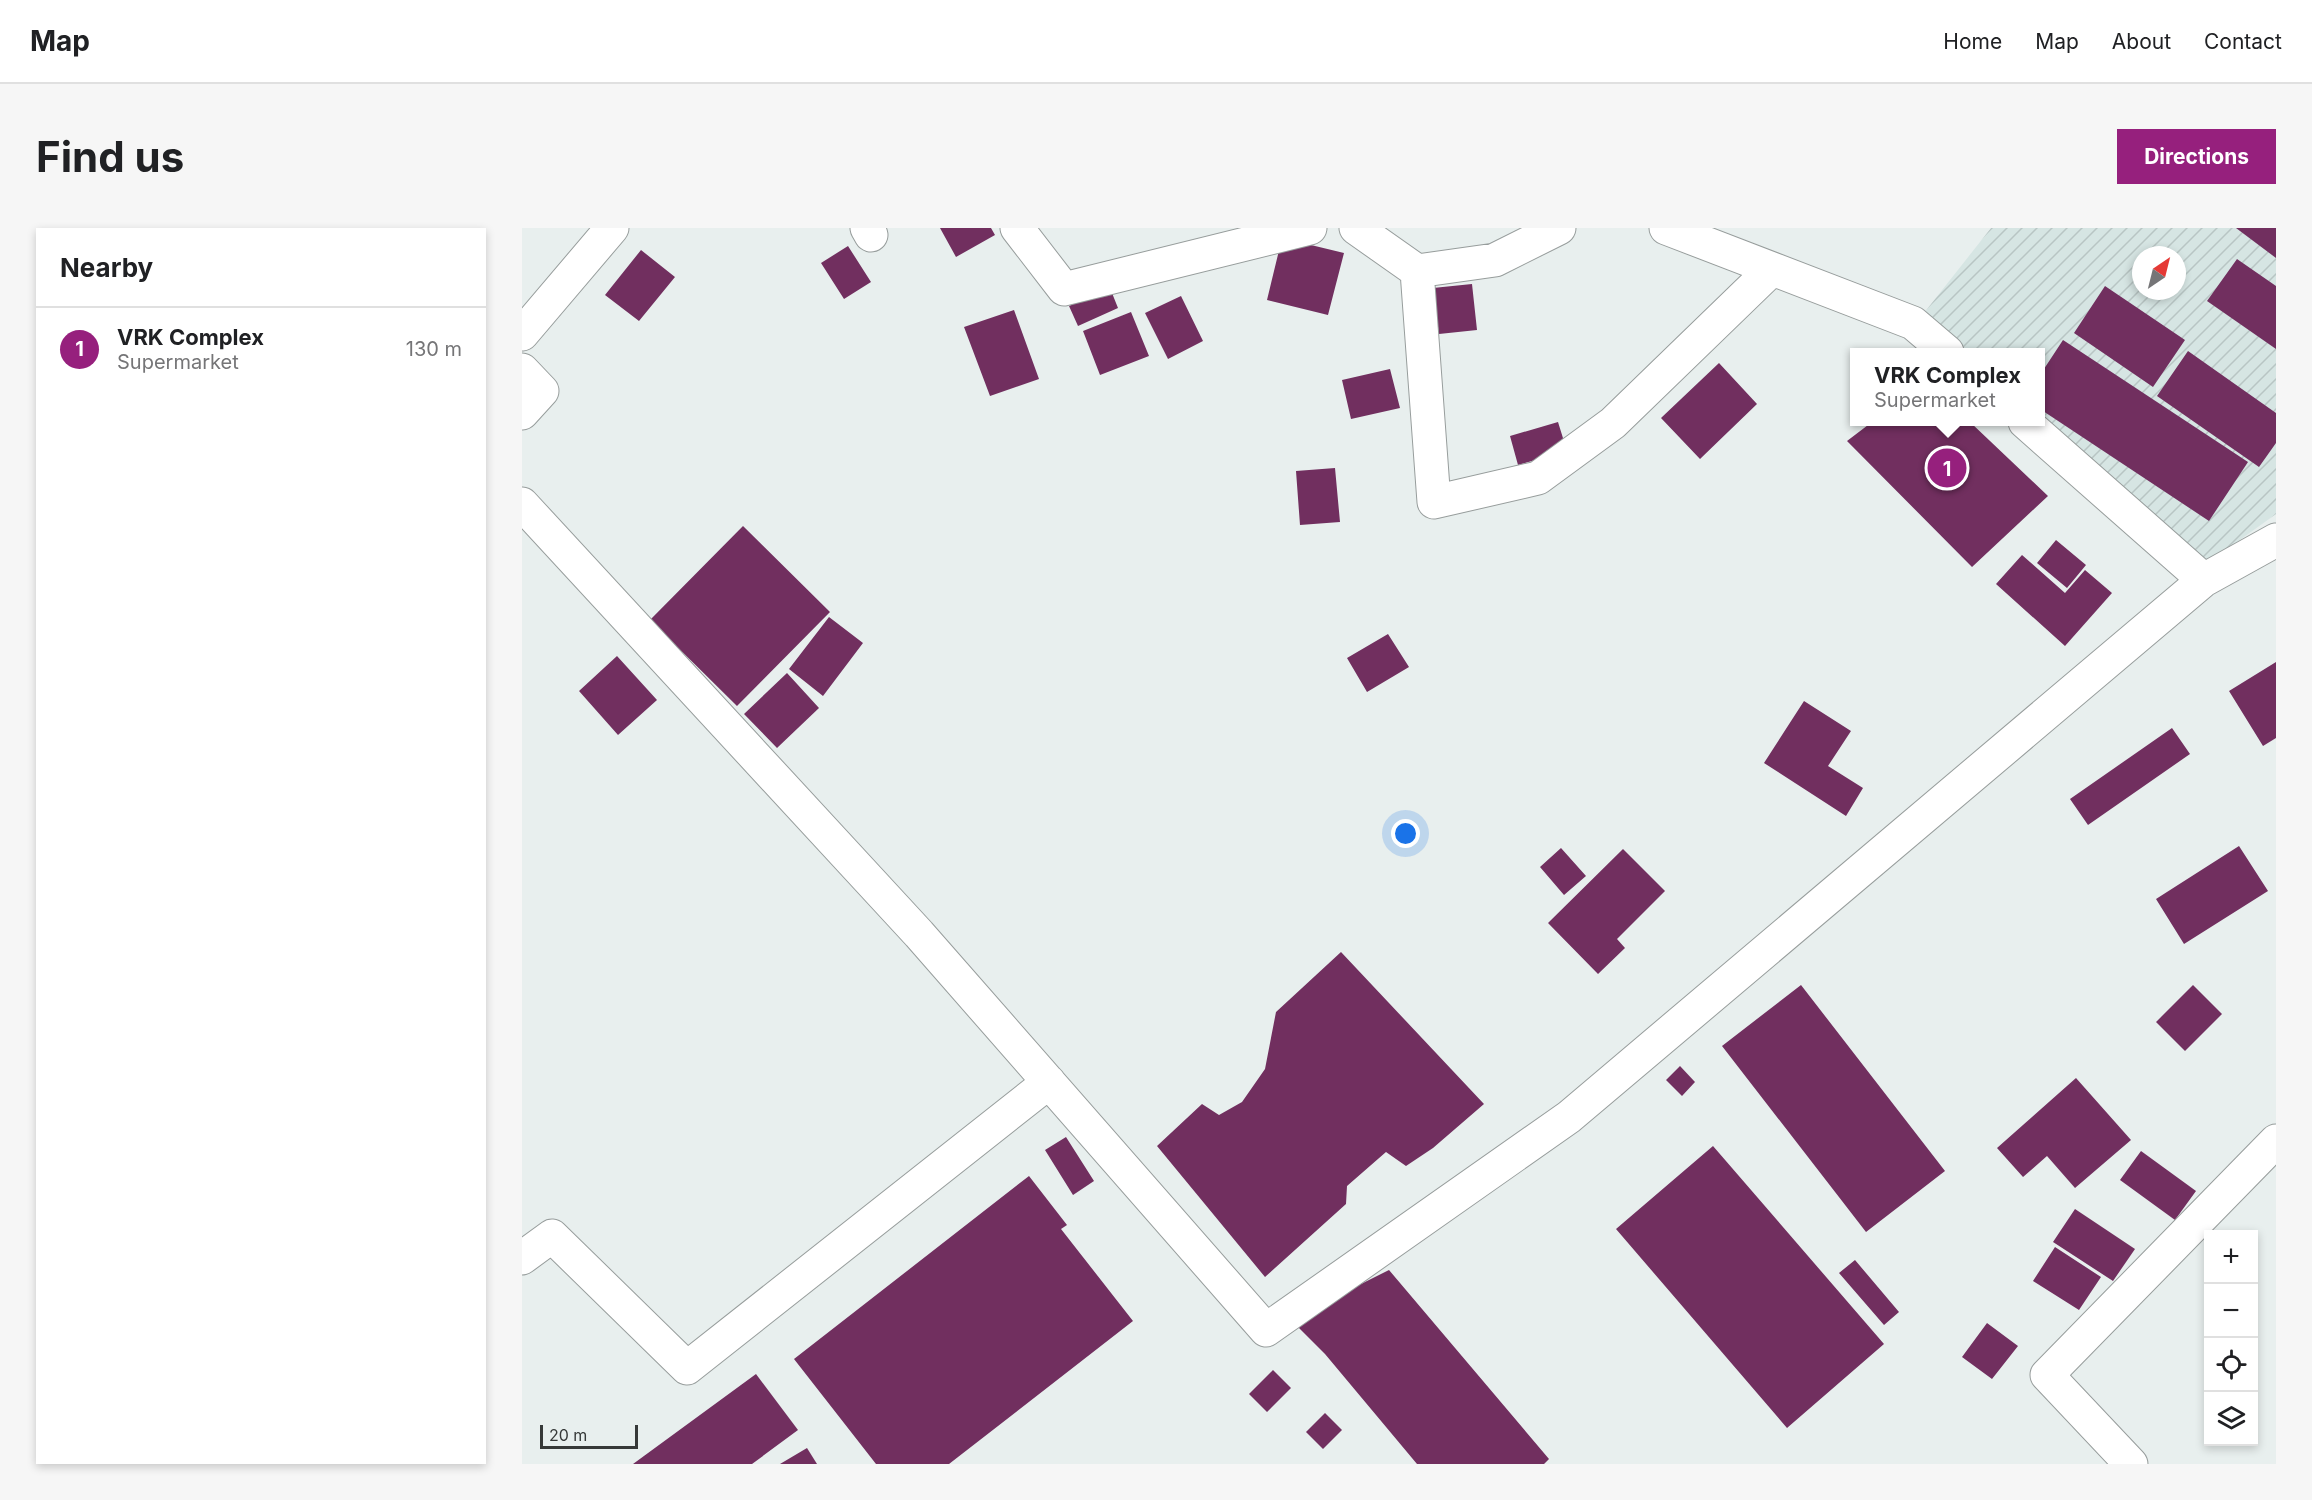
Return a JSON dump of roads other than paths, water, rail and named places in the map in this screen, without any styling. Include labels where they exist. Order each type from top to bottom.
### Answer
[{"type":"street","points":[[522,334],[612,228]]},
{"type":"street","points":[[1017,228],[1064,289],[1310,228]]},
{"type":"street","points":[[1356,228],[1417,271],[1495,260],[1559,228]]},
{"type":"street","points":[[1666,228],[1913,322],[1942,348]]},
{"type":"street","points":[[1417,271],[1434,502],[1538,478],[1613,423],[1773,269]]},
{"type":"street","points":[[522,370],[542,391],[522,413]]},
{"type":"street","points":[[2030,426],[2204,580]]},
{"type":"street","points":[[522,504],[919,934],[1266,1330],[1569,1117],[2204,580],[2276,540]]},
{"type":"street","points":[[522,1258],[552,1236],[687,1368],[1049,1082]]},
{"type":"street","points":[[2131,1464],[2047,1375],[2276,1141]]},
{"type":"place","name":"VRK Complex","points":[[1947,468]]}]
